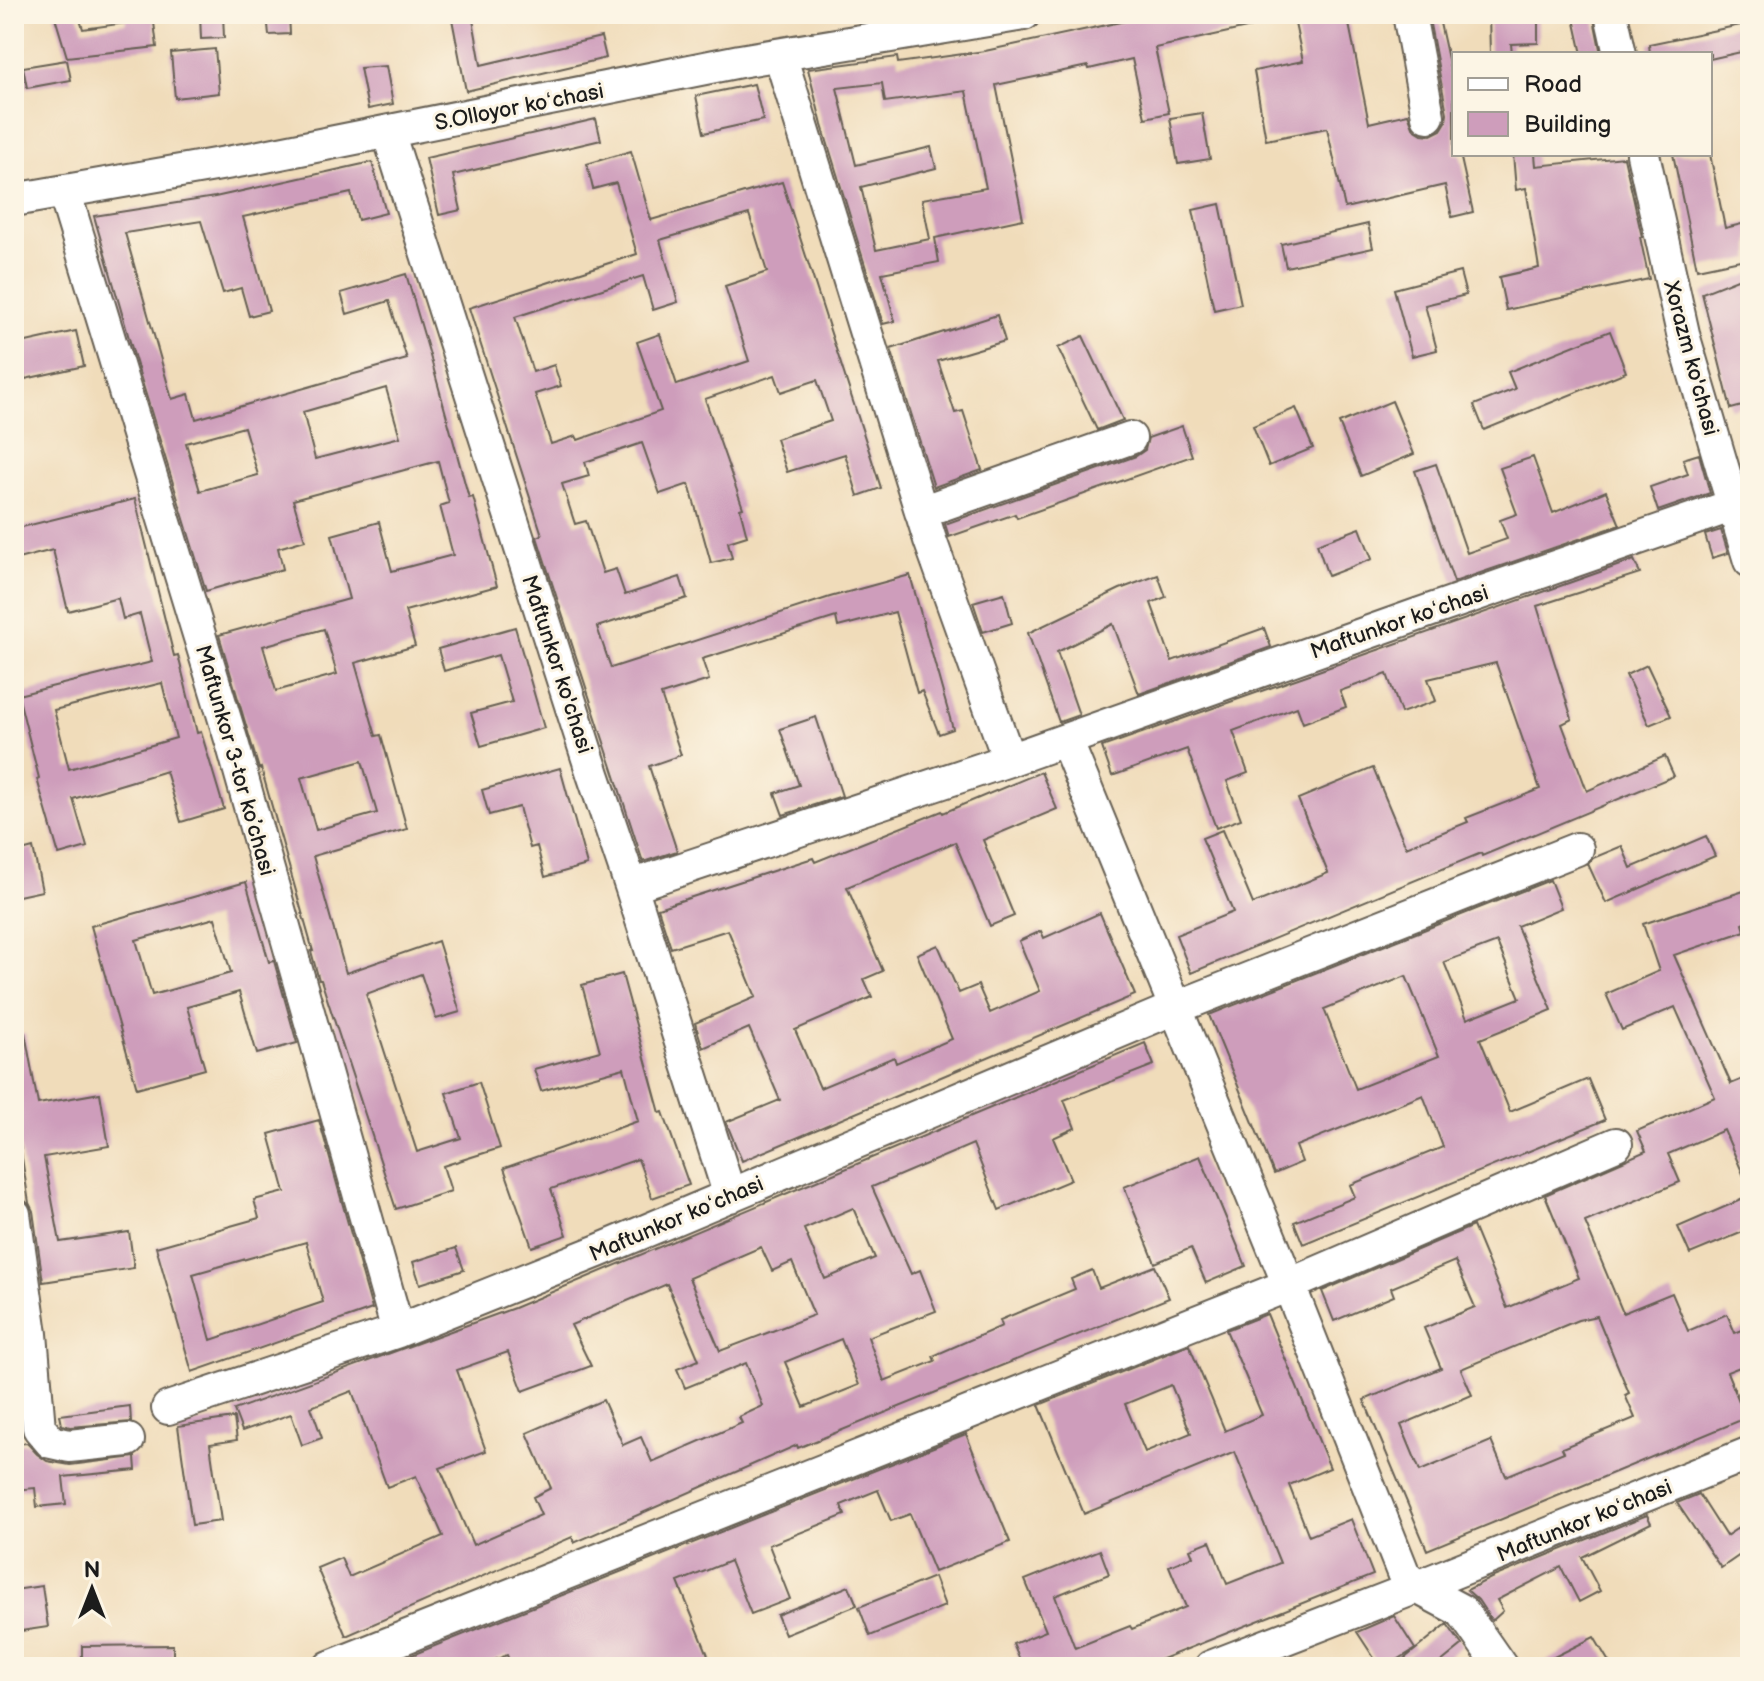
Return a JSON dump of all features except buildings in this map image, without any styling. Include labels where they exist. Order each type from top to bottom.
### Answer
[{"type":"street","points":[[1409,14],[1428,116]]},
{"type":"street","points":[[1611,14],[1620,52]]},
{"type":"street","name":"S.Olloyor koʻchasi","points":[[14,200],[255,158],[740,61],[1016,15]]},
{"type":"street","points":[[780,55],[921,512],[1009,760]]},
{"type":"street","name":"Maftunkor ko'chasi","points":[[388,132],[730,1196]]},
{"type":"street","name":"Xorazm ko'chasi","points":[[1643,156],[1684,338],[1750,561]]},
{"type":"street","name":"Maftunkor 3-tor koʼchasi","points":[[64,191],[233,746],[398,1331]]},
{"type":"street","points":[[921,512],[1130,438]]},
{"type":"street","name":"Maftunkor koʻchasi","points":[[631,886],[1009,760],[1734,505]]},
{"type":"street","points":[[1066,740],[1404,1575],[1417,1587],[1462,1611],[1501,1667]]},
{"type":"street","name":"Maftunkor koʻchasi","points":[[168,1408],[398,1331],[598,1251],[1175,1008],[1577,849]]},
{"type":"street","points":[[330,1667],[1289,1285],[1616,1144]]},
{"type":"street","points":[[14,1214],[22,1336],[39,1428],[51,1442],[69,1446],[128,1440]]},
{"type":"street","name":"Maftunkor koʻchasi","points":[[1222,1665],[1750,1453]]}]
